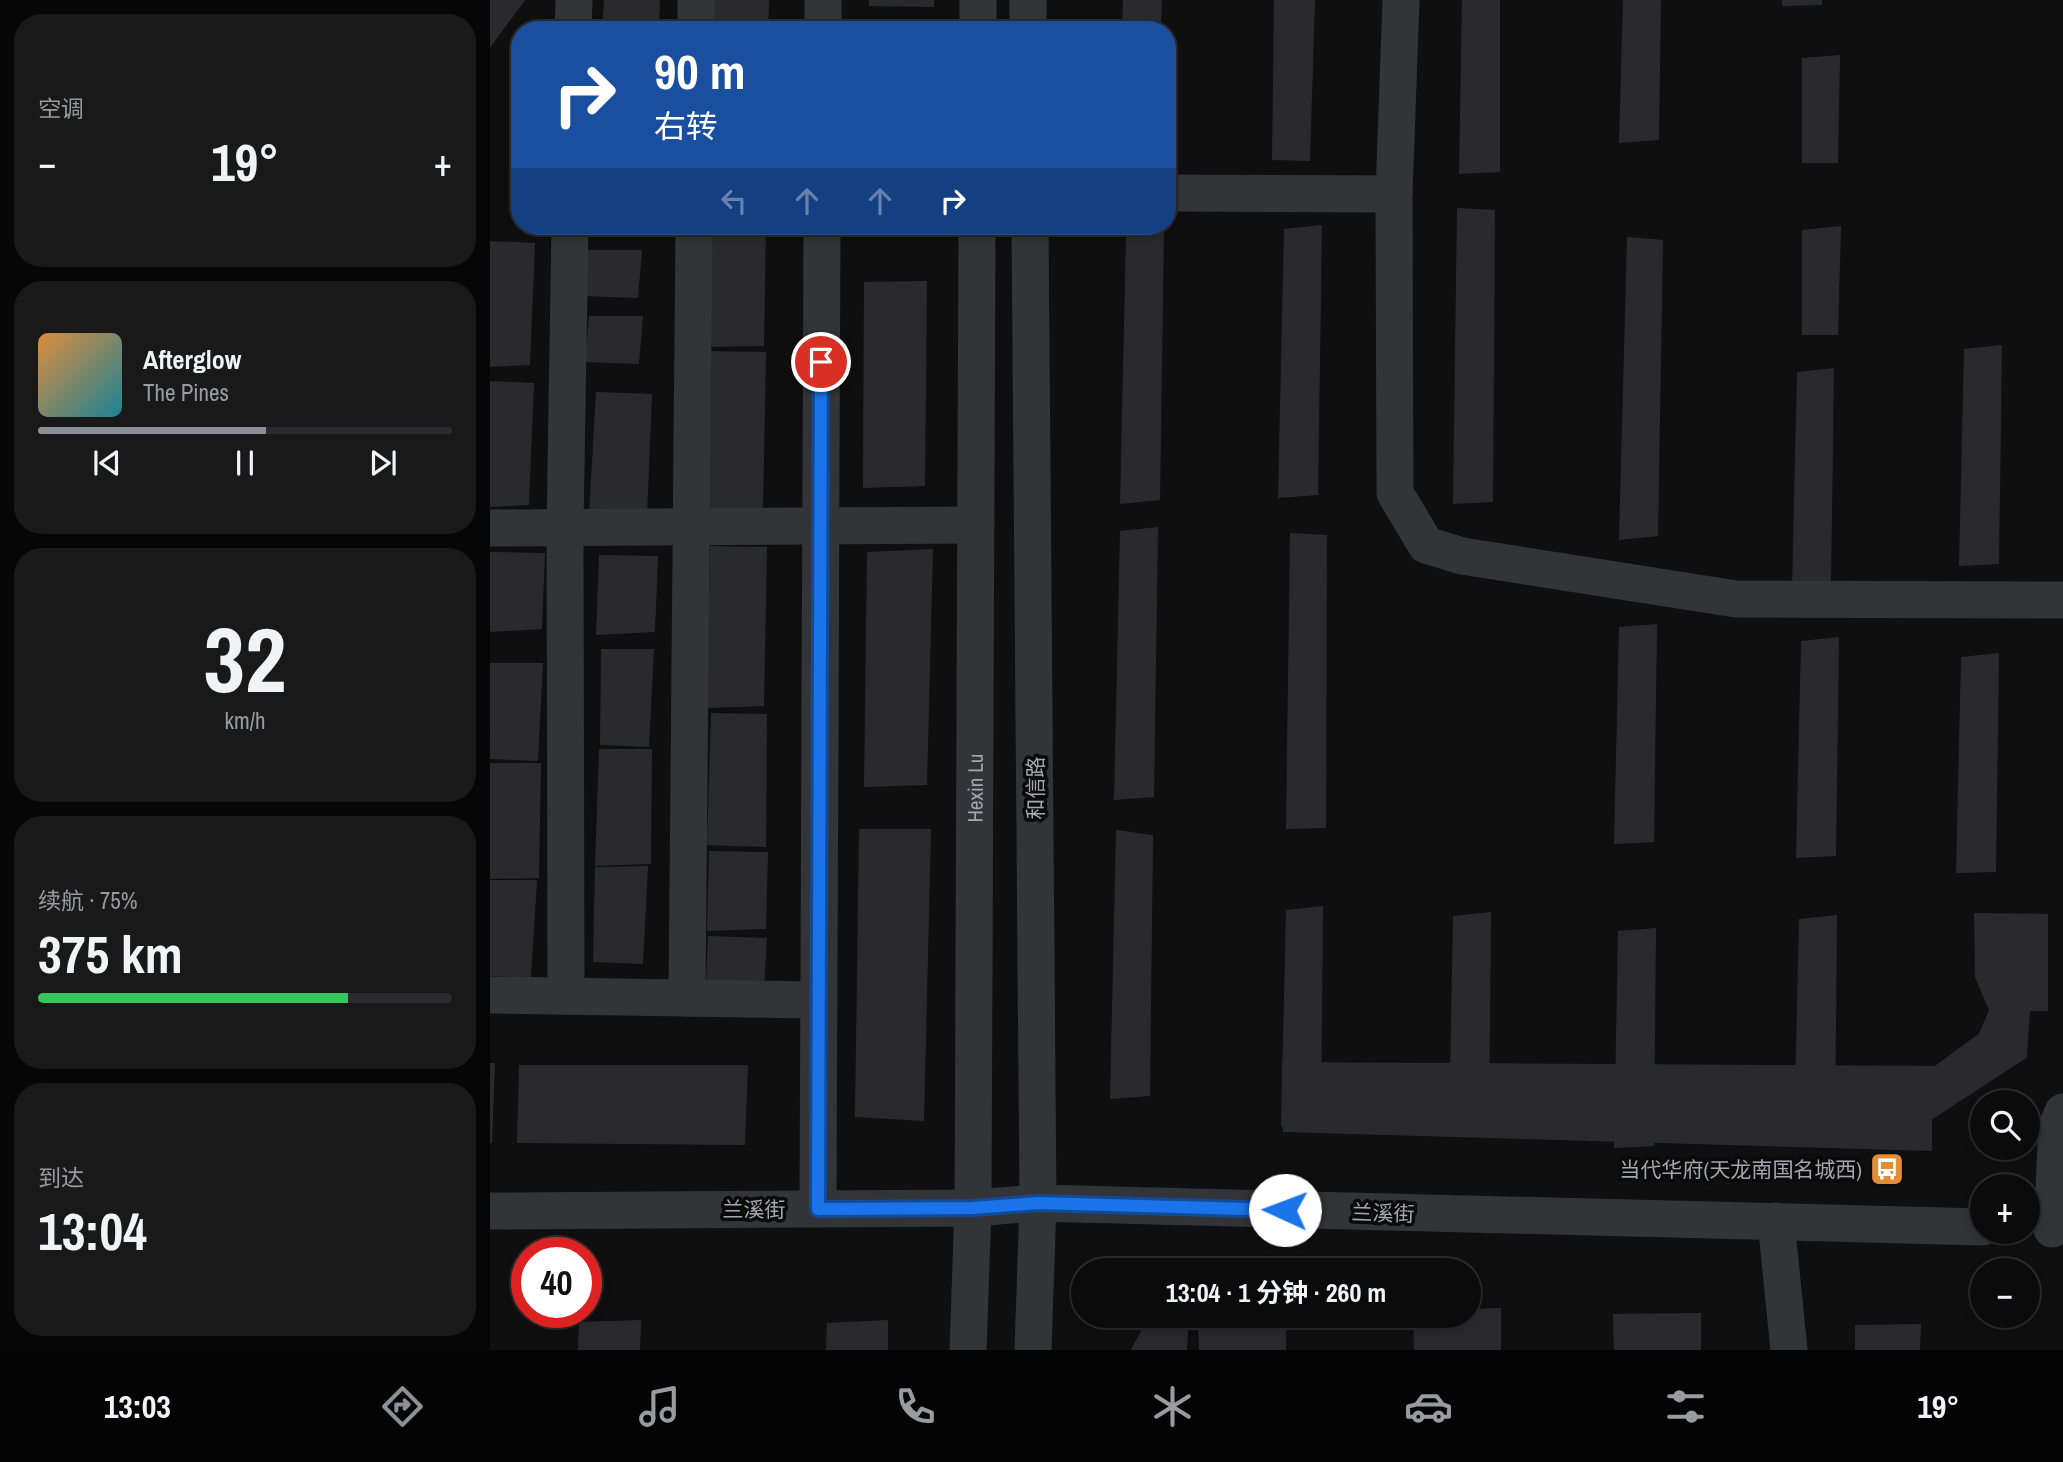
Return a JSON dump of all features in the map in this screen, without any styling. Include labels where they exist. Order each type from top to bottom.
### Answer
[{"type":"street","points":[[573,21],[574,0]]},
{"type":"street","points":[[696,0],[696,21]]},
{"type":"street","points":[[823,0],[823,21]]},
{"type":"street","points":[[978,0],[978,21]]},
{"type":"street","points":[[1028,0],[1028,21]]},
{"type":"street","points":[[1401,0],[1394,194],[1395,493],[1426,545],[1462,556],[1736,599],[2063,600]]},
{"type":"street","points":[[1176,193],[1394,194]]},
{"type":"street","points":[[566,996],[565,528],[570,235]]},
{"type":"street","points":[[687,998],[694,235]]},
{"type":"street","points":[[818,1209],[822,235]]},
{"type":"street","name":"Hexin Lu","points":[[968,1350],[973,1208],[977,235]]},
{"type":"street","name":"和信路","points":[[1030,235],[1038,1203],[1033,1350]]},
{"type":"street","points":[[490,528],[976,525]]},
{"type":"street","points":[[490,995],[819,1000]]},
{"type":"street","points":[[2048,1229],[2057,1126],[2063,1112]]},
{"type":"street","name":"兰溪街","points":[[490,1211],[973,1208],[1038,1203],[1970,1227]]},
{"type":"street","points":[[1764,1222],[1769,1350]]},
{"type":"street","points":[[1764,1222],[1789,1350]]},
{"type":"building","points":[[490,0],[524,0],[490,46]]},
{"type":"building","points":[[605,0],[659,0],[658,21],[604,21]]},
{"type":"building","points":[[714,0],[768,0],[767,21],[713,21]]},
{"type":"building","points":[[870,0],[933,0],[933,6],[870,5]]},
{"type":"building","points":[[1124,0],[1161,0],[1160,21],[1123,21]]},
{"type":"building","points":[[1275,0],[1314,0],[1309,160],[1273,159]]},
{"type":"building","points":[[1463,0],[1499,0],[1499,171],[1460,173]]},
{"type":"building","points":[[1624,0],[1660,0],[1658,139],[1620,142]]},
{"type":"building","points":[[1783,0],[1821,0],[1821,4],[1783,5]]},
{"type":"building","points":[[1839,56],[1837,162],[1803,162],[1803,59]]},
{"type":"building","points":[[1458,209],[1494,211],[1492,501],[1454,503]]},
{"type":"building","points":[[1321,226],[1317,494],[1279,497],[1285,230]]},
{"type":"building","points":[[1840,227],[1837,334],[1803,334],[1803,231]]},
{"type":"building","points":[[711,235],[765,235],[763,345],[709,346]]},
{"type":"building","points":[[1163,235],[1159,499],[1121,503],[1127,236]]},
{"type":"building","points":[[1628,238],[1662,241],[1657,535],[1620,539]]},
{"type":"building","points":[[490,242],[534,244],[529,364],[490,366]]},
{"type":"building","points":[[588,251],[641,251],[637,297],[584,295]]},
{"type":"building","points":[[926,282],[924,485],[864,487],[865,283]]},
{"type":"building","points":[[590,317],[642,317],[638,363],[586,361]]},
{"type":"building","points":[[2001,346],[1998,563],[1960,565],[1965,350]]},
{"type":"building","points":[[711,352],[765,353],[762,510],[707,512]]},
{"type":"building","points":[[1833,369],[1830,586],[1793,588],[1798,373]]},
{"type":"building","points":[[490,382],[533,384],[528,504],[490,506]]},
{"type":"building","points":[[597,393],[651,395],[646,515],[590,514]]},
{"type":"building","points":[[1157,528],[1153,796],[1115,799],[1121,532]]},
{"type":"building","points":[[1291,534],[1326,536],[1325,827],[1287,828]]},
{"type":"building","points":[[711,547],[766,548],[763,705],[708,707]]},
{"type":"building","points":[[932,550],[926,784],[865,786],[868,553]]},
{"type":"building","points":[[490,553],[544,554],[541,628],[490,631]]},
{"type":"building","points":[[600,556],[657,557],[654,631],[597,634]]},
{"type":"building","points":[[1656,625],[1653,841],[1615,843],[1620,628]]},
{"type":"building","points":[[1838,638],[1835,855],[1797,857],[1802,642]]},
{"type":"building","points":[[602,650],[653,650],[648,746],[601,744]]},
{"type":"building","points":[[1998,654],[1995,871],[1957,872],[1962,658]]},
{"type":"building","points":[[491,664],[542,664],[537,760],[490,758]]},
{"type":"building","points":[[712,714],[766,715],[765,846],[708,844]]},
{"type":"building","points":[[600,750],[651,750],[650,863],[596,865]]},
{"type":"building","points":[[490,764],[540,764],[538,877],[490,878]]},
{"type":"building","points":[[860,830],[930,830],[923,1120],[856,1116]]},
{"type":"building","points":[[1117,831],[1152,836],[1149,1095],[1111,1098]]},
{"type":"building","points":[[710,852],[767,853],[765,928],[708,930]]},
{"type":"building","points":[[647,867],[642,963],[594,961],[596,868]]},
{"type":"building","points":[[490,881],[536,881],[530,977],[490,975]]},
{"type":"building","points":[[1322,907],[1320,1124],[1282,1126],[1287,911]]},
{"type":"building","points":[[1490,913],[1488,1130],[1450,1132],[1454,917]]},
{"type":"building","points":[[1975,914],[2047,915],[2047,1010],[1990,1010],[1976,977]]},
{"type":"building","points":[[1836,916],[1834,1132],[1795,1134],[1800,920]]},
{"type":"building","points":[[1655,929],[1653,1145],[1615,1147],[1619,932]]},
{"type":"building","points":[[709,937],[766,939],[763,988],[707,981]]},
{"type":"building","points":[[1990,1010],[2029,1010],[2026,1057],[1975,1090],[1970,1090],[1970,1094],[1931,1119],[1931,1150],[1284,1131],[1283,1063],[1935,1067],[1980,1034]]},
{"type":"building","points":[[490,1064],[494,1064],[491,1142],[490,1142]]},
{"type":"building","points":[[520,1066],[747,1066],[744,1144],[518,1142]]},
{"type":"building","points":[[1500,1309],[1500,1350],[1415,1350],[1414,1328],[1481,1328],[1481,1310]]},
{"type":"building","points":[[1700,1314],[1700,1350],[1615,1350],[1614,1315]]},
{"type":"building","points":[[640,1321],[639,1350],[579,1350],[580,1328],[602,1328],[602,1322]]},
{"type":"building","points":[[887,1321],[887,1350],[827,1350],[828,1324]]},
{"type":"building","points":[[1920,1325],[1919,1350],[1856,1350],[1856,1326]]},
{"type":"building","points":[[1143,1328],[1187,1328],[1186,1350],[1132,1350]]},
{"type":"building","points":[[1199,1328],[1285,1328],[1285,1350],[1200,1350]]},
{"type":"place","name":"当代华府(天龙南国名城西)","points":[[1887,1169]]},
{"type":"route","points":[[821,362],[818,1209],[973,1208],[1038,1203],[1285,1210]]}]
